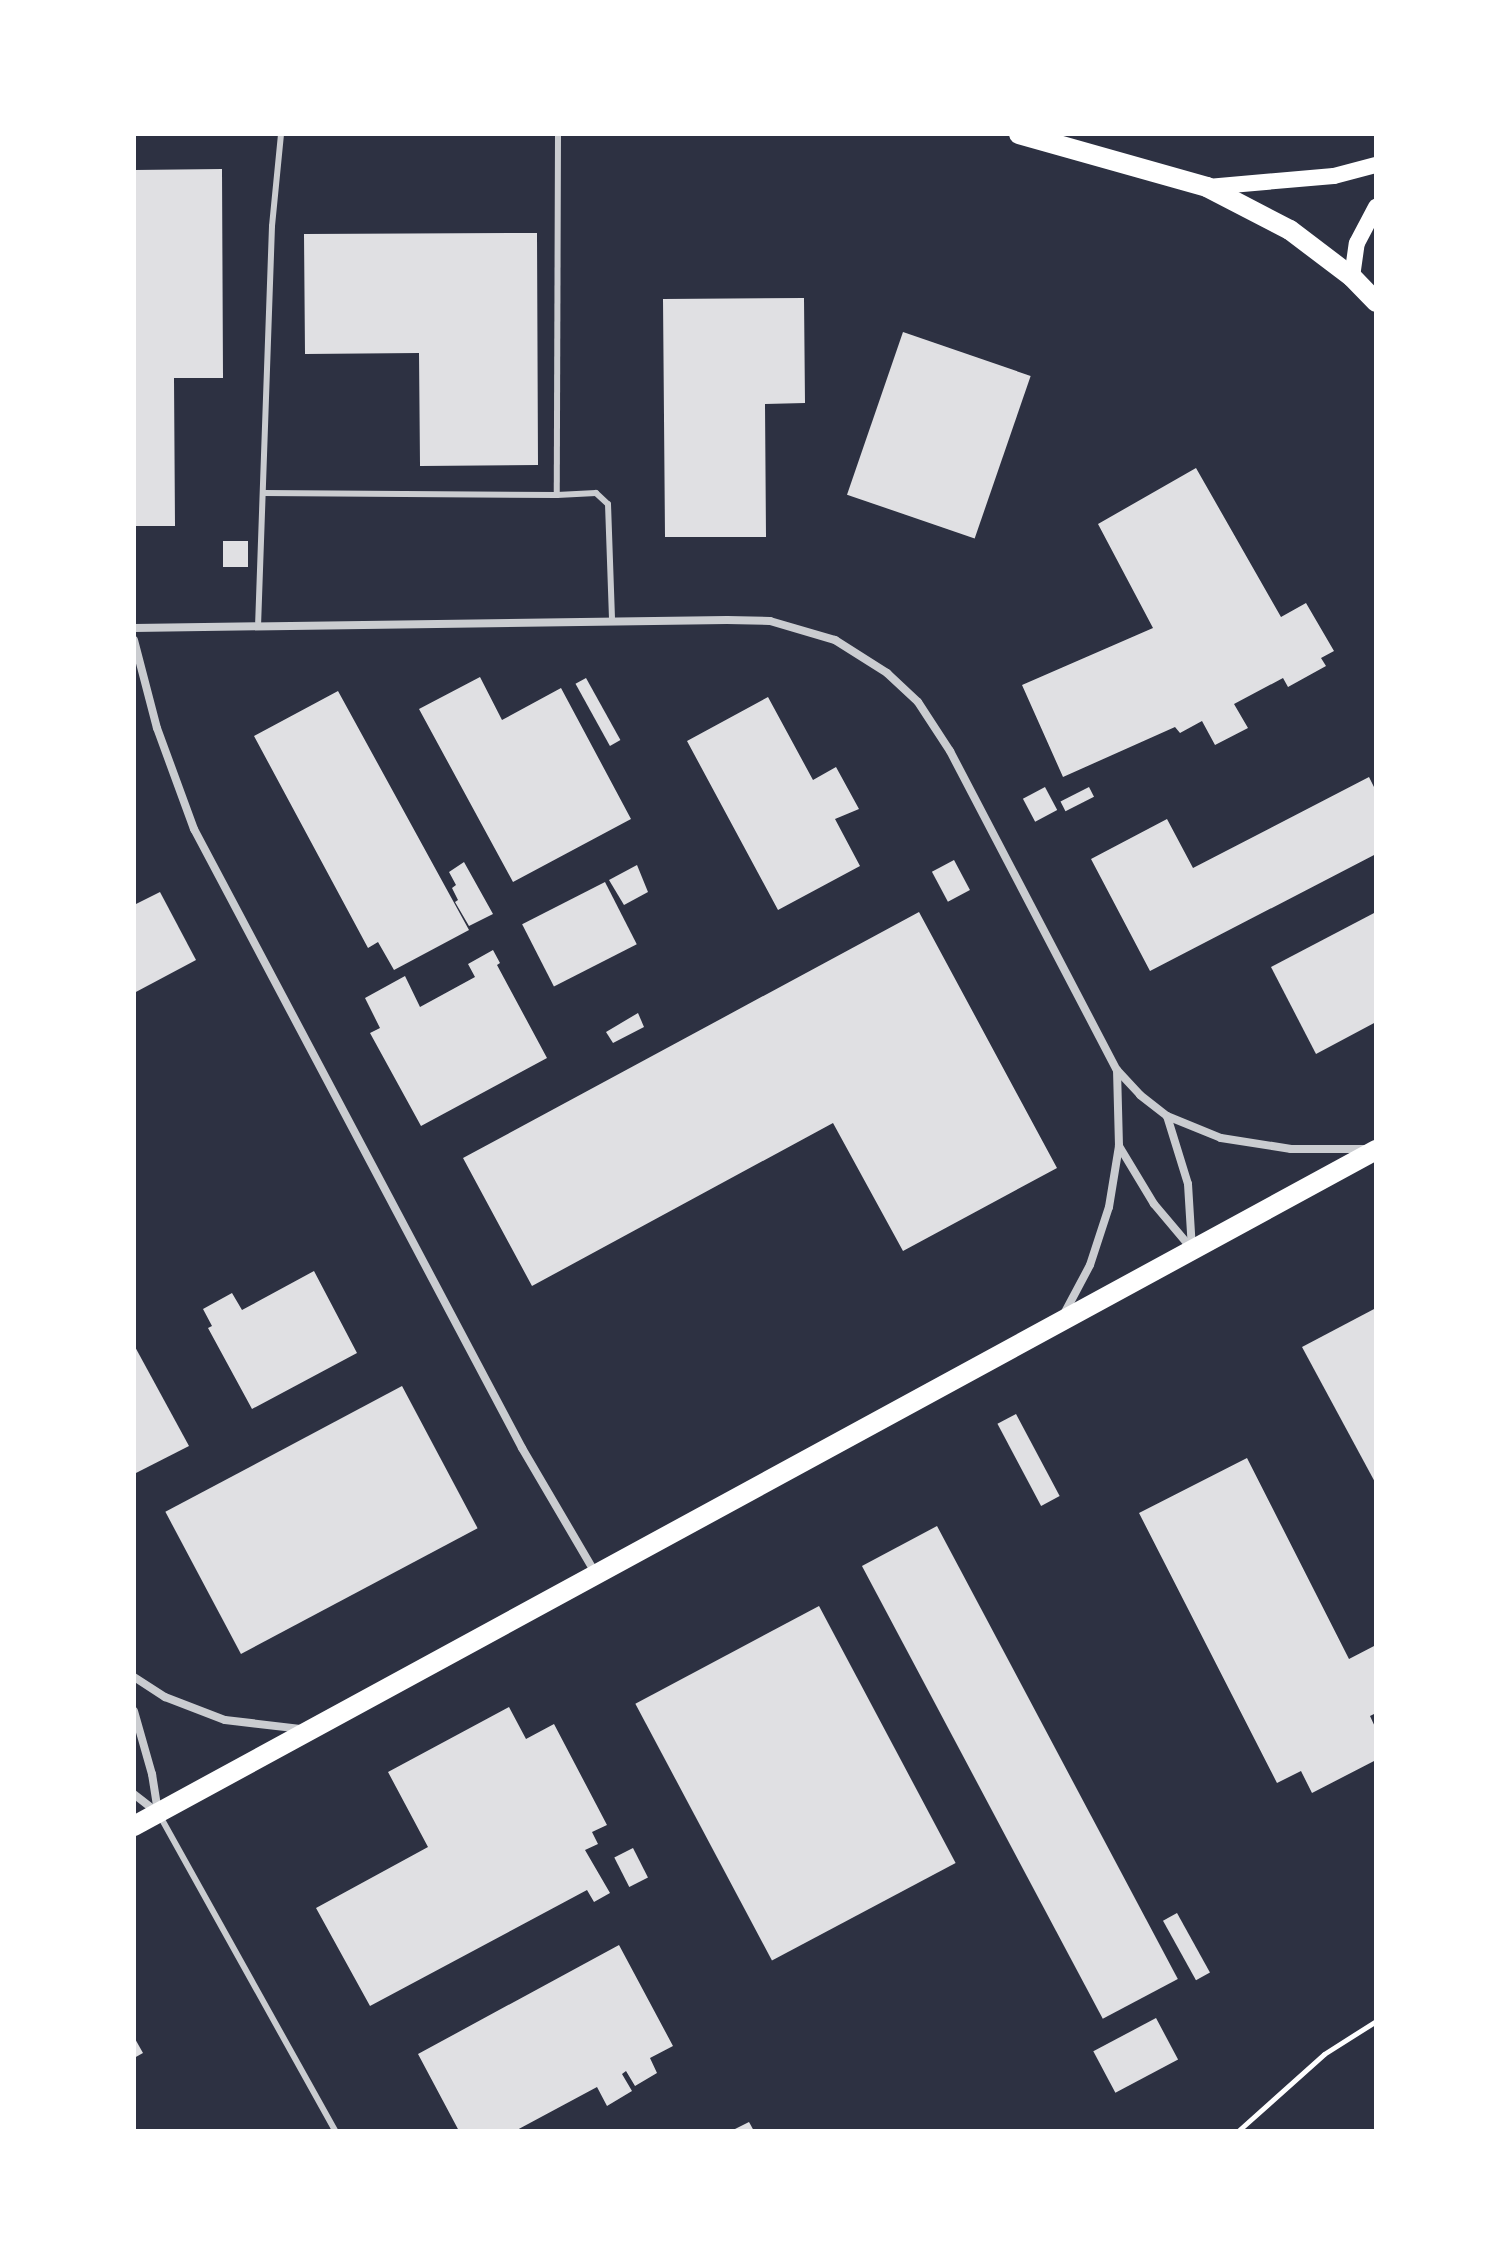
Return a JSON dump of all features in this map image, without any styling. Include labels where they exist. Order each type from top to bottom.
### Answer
[{"type":"main road","points":[[1019,134],[1207,187],[1290,230],[1352,277],[1376,302]]},
{"type":"main road","points":[[1207,187],[1334,176],[1376,165]]},
{"type":"main road","points":[[1352,277],[1357,243],[1376,207]]},
{"type":"main road","points":[[134,1826],[1376,1150]]},
{"type":"street","points":[[134,628],[770,621],[835,640],[887,673],[918,702],[950,751],[1117,1070],[1140,1095],[1167,1116],[1193,1129],[1256,1146],[1376,1150]]},
{"type":"street","points":[[134,640],[157,728],[194,829],[522,1448],[596,1575]]},
{"type":"street","points":[[1059,1323],[1101,1236],[1116,1176],[1119,1146],[1117,1070]]},
{"type":"street","points":[[1167,1116],[1188,1184],[1192,1250]]},
{"type":"street","points":[[1119,1146],[1154,1204],[1192,1250]]},
{"type":"street","points":[[134,1677],[165,1697],[225,1720],[310,1730]]},
{"type":"street","points":[[134,1711],[152,1774],[158,1813]]},
{"type":"street","points":[[134,1794],[158,1813]]},
{"type":"lane","points":[[258,627],[272,226],[281,134]]},
{"type":"lane","points":[[557,495],[558,134]]},
{"type":"lane","points":[[263,493],[596,493],[608,504],[612,621]]},
{"type":"lane","points":[[158,1813],[335,2131]]},
{"type":"path","points":[[1238,2131],[1324,2054],[1376,2021]]},
{"type":"building","points":[[222,169],[223,378],[174,378],[175,526],[134,526],[134,170]]},
{"type":"building","points":[[537,233],[538,465],[420,466],[419,353],[305,354],[304,234]]},
{"type":"building","points":[[804,298],[805,403],[765,404],[766,537],[665,537],[663,299]]},
{"type":"building","points":[[903,332],[1031,376],[975,539],[847,495]]},
{"type":"building","points":[[1196,468],[1281,617],[1306,603],[1334,651],[1321,658],[1326,666],[1288,687],[1283,678],[1234,704],[1248,728],[1215,745],[1202,721],[1180,733],[1175,727],[1063,777],[1022,685],[1153,628],[1098,524]]},
{"type":"building","points":[[223,541],[248,541],[248,567],[223,567]]},
{"type":"building","points":[[480,677],[502,720],[561,688],[631,819],[513,882],[419,709]]},
{"type":"building","points":[[586,678],[620,740],[610,746],[576,684]]},
{"type":"building","points":[[338,691],[469,930],[394,970],[378,942],[368,948],[254,736]]},
{"type":"building","points":[[768,697],[813,780],[836,767],[859,809],[835,819],[860,866],[778,910],[687,741]]},
{"type":"building","points":[[1369,777],[1376,791],[1376,854],[1150,971],[1091,859],[1167,819],[1193,868]]},
{"type":"building","points":[[1045,787],[1057,810],[1035,822],[1023,799]]},
{"type":"building","points":[[1089,787],[1094,797],[1065,811],[1060,802]]},
{"type":"building","points":[[954,860],[970,890],[948,902],[932,872]]},
{"type":"building","points":[[464,862],[493,914],[469,926],[455,902],[458,900],[452,888],[456,885],[449,872]]},
{"type":"building","points":[[637,865],[648,892],[624,905],[609,880]]},
{"type":"building","points":[[605,882],[637,944],[554,987],[522,924]]},
{"type":"building","points":[[160,892],[196,960],[134,993],[134,905]]},
{"type":"building","points":[[919,912],[1057,1168],[903,1251],[833,1123],[532,1286],[463,1158]]},
{"type":"building","points":[[1376,912],[1376,1022],[1316,1054],[1271,967]]},
{"type":"building","points":[[493,950],[500,963],[497,965],[547,1058],[421,1126],[370,1033],[380,1028],[365,998],[405,976],[420,1007],[475,977],[468,964]]},
{"type":"building","points":[[638,1013],[644,1027],[613,1043],[606,1032]]},
{"type":"building","points":[[314,1271],[357,1353],[252,1409],[208,1328],[212,1326],[203,1309],[232,1293],[242,1310]]},
{"type":"building","points":[[1376,1308],[1376,1484],[1302,1347]]},
{"type":"building","points":[[134,1345],[189,1446],[134,1474]]},
{"type":"building","points":[[402,1386],[478,1528],[241,1654],[165,1512]]},
{"type":"building","points":[[1016,1414],[1060,1496],[1041,1506],[997,1424]]},
{"type":"building","points":[[1247,1458],[1349,1659],[1376,1645],[1376,1713],[1370,1716],[1376,1729],[1376,1760],[1312,1793],[1301,1771],[1277,1783],[1139,1513]]},
{"type":"building","points":[[937,1526],[1178,1979],[1103,2019],[862,1566]]},
{"type":"building","points":[[819,1606],[956,1863],[772,1961],[635,1704]]},
{"type":"building","points":[[509,1707],[526,1739],[554,1724],[607,1825],[592,1832],[598,1844],[585,1850],[610,1893],[594,1902],[587,1890],[370,2006],[316,1908],[428,1847],[388,1772]]},
{"type":"building","points":[[633,1848],[648,1877],[629,1887],[614,1858]]},
{"type":"building","points":[[1177,1913],[1210,1972],[1196,1980],[1163,1921]]},
{"type":"building","points":[[619,1945],[673,2046],[650,2058],[657,2073],[635,2086],[626,2071],[622,2074],[632,2091],[607,2106],[597,2087],[515,2131],[459,2131],[418,2054]]},
{"type":"building","points":[[1156,2018],[1178,2059],[1115,2093],[1093,2051]]},
{"type":"building","points":[[134,2037],[143,2053],[134,2058]]},
{"type":"building","points":[[749,2122],[754,2131],[731,2131]]}]
